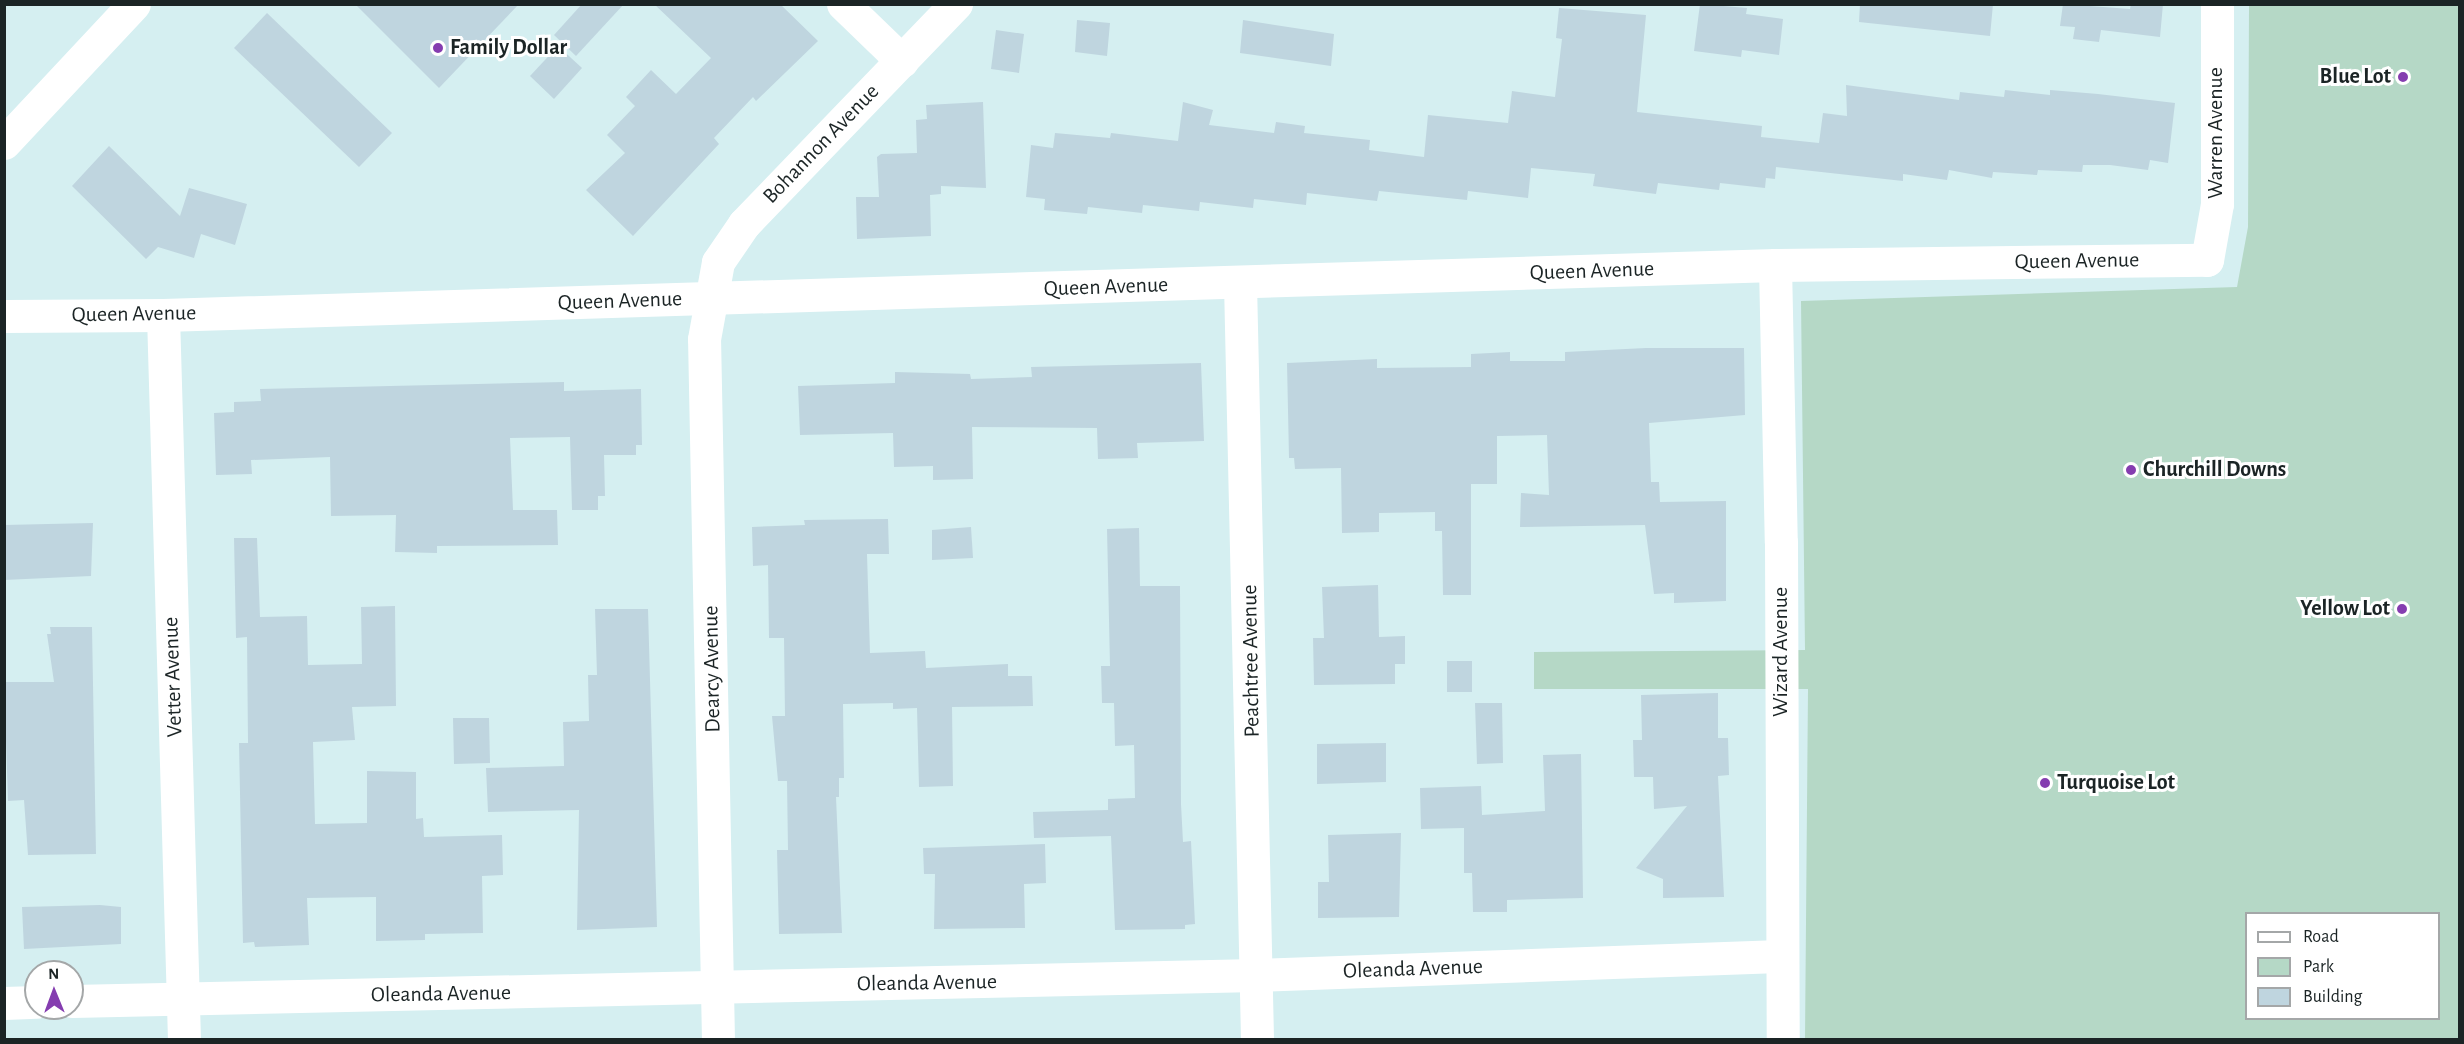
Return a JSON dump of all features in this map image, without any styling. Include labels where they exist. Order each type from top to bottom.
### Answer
[{"type":"street","points":[[4,143],[134,4]]},
{"type":"street","points":[[843,4],[902,61]]},
{"type":"street","name":"Bohannon Avenue","points":[[710,298],[718,262],[744,224],[956,4]]},
{"type":"street","name":"Warren Avenue","points":[[2207,260],[2217,204],[2217,4]]},
{"type":"street","name":"Queen Avenue","points":[[4,316],[163,315],[1775,265],[2207,260]]},
{"type":"street","name":"Wizard Avenue","points":[[1775,265],[1781,542],[1783,1040]]},
{"type":"street","name":"Peachtree Avenue","points":[[1240,283],[1257,1040]]},
{"type":"street","name":"Dearcy Avenue","points":[[710,298],[704,339],[719,988],[718,1040]]},
{"type":"street","name":"Vetter Avenue","points":[[163,315],[184,1040]]},
{"type":"street","name":"Oleanda Avenue","points":[[84,1001],[1257,975],[1781,956]]},
{"type":"street","points":[[4,1003],[24,1002]]},
{"type":"green space","name":"Churchill Downs","points":[[2249,5],[2459,5],[2459,1039],[1805,1039],[1808,689],[1534,689],[1534,652],[1805,650],[1801,301],[2237,287],[2248,227]]},
{"type":"building","name":"Family Dollar","points":[[355,4],[519,4],[439,88]]},
{"type":"building","points":[[582,4],[624,4],[576,56],[554,35]]},
{"type":"building","points":[[654,4],[780,4],[818,41],[756,101],[753,97],[714,138],[719,144],[633,236],[586,190],[625,153],[607,135],[635,106],[626,97],[651,70],[676,94],[711,58]]},
{"type":"building","points":[[1700,4],[1747,8],[1746,14],[1783,19],[1779,55],[1742,50],[1741,57],[1694,51]]},
{"type":"building","points":[[1860,4],[1993,4],[1990,36],[1859,22]]},
{"type":"building","points":[[2063,4],[2130,9],[2131,4],[2163,4],[2160,37],[2101,30],[2099,42],[2073,39],[2075,27],[2060,26]]},
{"type":"building","points":[[1559,8],[1646,15],[1637,112],[1762,126],[1761,137],[1819,143],[1823,113],[1847,116],[1846,85],[1959,100],[1960,92],[2004,97],[2005,90],[2050,95],[2050,90],[2098,94],[2175,103],[2168,163],[2150,160],[2148,170],[2110,165],[2083,165],[2082,172],[2038,170],[2037,175],[1993,172],[1992,178],[1949,170],[1947,180],[1903,174],[1903,181],[1776,167],[1775,179],[1766,178],[1765,188],[1720,183],[1719,190],[1658,183],[1656,194],[1593,186],[1595,174],[1531,168],[1528,198],[1468,191],[1467,200],[1379,191],[1377,201],[1307,193],[1306,205],[1254,199],[1253,208],[1200,202],[1199,211],[1143,205],[1142,213],[1088,207],[1087,214],[1044,210],[1045,199],[1026,197],[1031,145],[1053,148],[1055,133],[1110,138],[1111,133],[1178,141],[1183,102],[1213,110],[1209,125],[1274,133],[1276,122],[1305,126],[1304,133],[1370,140],[1369,150],[1424,157],[1428,115],[1508,123],[1512,91],[1555,97],[1562,39],[1556,38]]},
{"type":"building","points":[[267,13],[392,133],[359,167],[234,48]]},
{"type":"building","points":[[1077,20],[1110,23],[1107,56],[1075,52]]},
{"type":"building","points":[[1243,20],[1334,34],[1331,66],[1240,53]]},
{"type":"building","points":[[996,30],[1024,34],[1019,73],[991,69]]},
{"type":"building","points":[[558,46],[582,68],[554,99],[530,76]]},
{"type":"building","points":[[983,102],[986,188],[941,186],[941,194],[930,195],[931,236],[857,239],[856,197],[879,197],[877,157],[881,154],[917,153],[916,120],[927,119],[926,105]]},
{"type":"building","points":[[109,146],[180,216],[189,188],[247,204],[235,245],[201,234],[194,258],[158,247],[146,259],[72,186]]},
{"type":"building","points":[[1646,348],[1744,348],[1745,415],[1649,423],[1651,482],[1659,482],[1660,502],[1726,501],[1726,601],[1674,603],[1674,593],[1654,594],[1645,525],[1520,527],[1521,493],[1549,495],[1547,435],[1497,436],[1497,484],[1471,484],[1471,595],[1443,595],[1442,531],[1435,531],[1435,512],[1379,513],[1379,532],[1342,533],[1341,468],[1295,469],[1294,458],[1289,458],[1287,363],[1377,359],[1377,368],[1471,367],[1471,354],[1510,352],[1510,361],[1565,361],[1565,352]]},
{"type":"building","points":[[1201,363],[1204,441],[1137,443],[1138,458],[1098,459],[1097,428],[972,427],[973,479],[933,480],[933,466],[894,467],[893,433],[800,435],[798,386],[895,383],[895,372],[970,374],[971,379],[1032,377],[1031,367]]},
{"type":"building","points":[[564,382],[564,391],[641,389],[642,445],[636,445],[636,455],[604,455],[605,496],[598,496],[598,510],[572,510],[570,437],[510,438],[513,510],[557,510],[558,545],[437,546],[437,553],[395,552],[396,515],[331,516],[330,457],[251,460],[252,474],[216,475],[214,413],[234,412],[234,402],[261,401],[260,389]]},
{"type":"building","points":[[888,519],[889,554],[867,554],[870,653],[925,651],[926,668],[1008,664],[1008,676],[1032,676],[1033,706],[952,707],[953,786],[919,787],[917,708],[893,709],[893,703],[843,704],[844,778],[839,778],[839,797],[836,797],[842,933],[779,934],[777,850],[788,850],[787,781],[778,781],[772,716],[785,716],[784,638],[769,638],[768,565],[753,566],[752,527],[805,525],[804,520]]},
{"type":"building","points":[[93,523],[91,576],[4,580],[4,525]]},
{"type":"building","points":[[971,527],[973,558],[932,560],[932,530]]},
{"type":"building","points":[[1139,528],[1140,586],[1180,586],[1181,804],[1183,842],[1191,841],[1195,924],[1185,925],[1185,929],[1115,930],[1111,836],[1034,838],[1033,812],[1108,810],[1108,799],[1135,798],[1134,745],[1115,746],[1114,703],[1102,703],[1101,666],[1110,666],[1107,529]]},
{"type":"building","points":[[234,538],[257,538],[260,617],[307,616],[308,665],[362,664],[361,607],[395,606],[396,706],[352,707],[355,740],[313,742],[315,824],[367,823],[367,771],[416,772],[416,819],[423,818],[424,837],[502,835],[503,875],[482,876],[483,933],[425,934],[425,940],[376,941],[376,897],[307,898],[309,945],[255,947],[254,942],[243,943],[239,743],[248,743],[247,637],[236,638]]},
{"type":"building","points":[[1378,585],[1379,637],[1405,636],[1405,664],[1395,664],[1395,684],[1314,685],[1313,638],[1324,638],[1322,587]]},
{"type":"building","points":[[595,609],[648,609],[657,927],[577,930],[579,810],[488,812],[486,768],[564,766],[563,722],[589,721],[588,675],[597,675]]},
{"type":"building","points":[[50,627],[92,627],[96,854],[28,855],[24,800],[8,801],[4,682],[54,682],[47,634],[51,634]]},
{"type":"building","points":[[1447,661],[1472,661],[1472,692],[1447,692]]},
{"type":"building","points":[[1718,693],[1718,738],[1728,738],[1729,775],[1718,776],[1724,897],[1663,898],[1663,879],[1636,868],[1687,806],[1654,809],[1653,777],[1634,777],[1633,740],[1642,740],[1641,695]]},
{"type":"building","points":[[1475,703],[1502,703],[1503,763],[1477,764]]},
{"type":"building","points":[[453,718],[489,718],[490,763],[454,764]]},
{"type":"building","points":[[1386,743],[1386,782],[1317,784],[1317,744]]},
{"type":"building","points":[[1581,754],[1583,898],[1507,900],[1507,912],[1473,912],[1472,873],[1464,873],[1464,828],[1421,829],[1420,788],[1481,786],[1482,815],[1545,811],[1543,755]]},
{"type":"building","points":[[1401,833],[1399,917],[1318,918],[1318,882],[1329,882],[1328,835]]},
{"type":"building","points":[[1045,844],[1046,883],[1024,884],[1025,928],[934,929],[935,874],[924,874],[923,848]]},
{"type":"building","points":[[100,905],[121,907],[121,944],[24,949],[22,907]]},
{"type":"place","name":"Family Dollar","points":[[438,48]]},
{"type":"place","name":"Blue Lot","points":[[2403,77]]},
{"type":"place","name":"Churchill Downs","points":[[2131,470]]},
{"type":"place","name":"Yellow Lot","points":[[2402,609]]},
{"type":"place","name":"Turquoise Lot","points":[[2045,783]]}]
